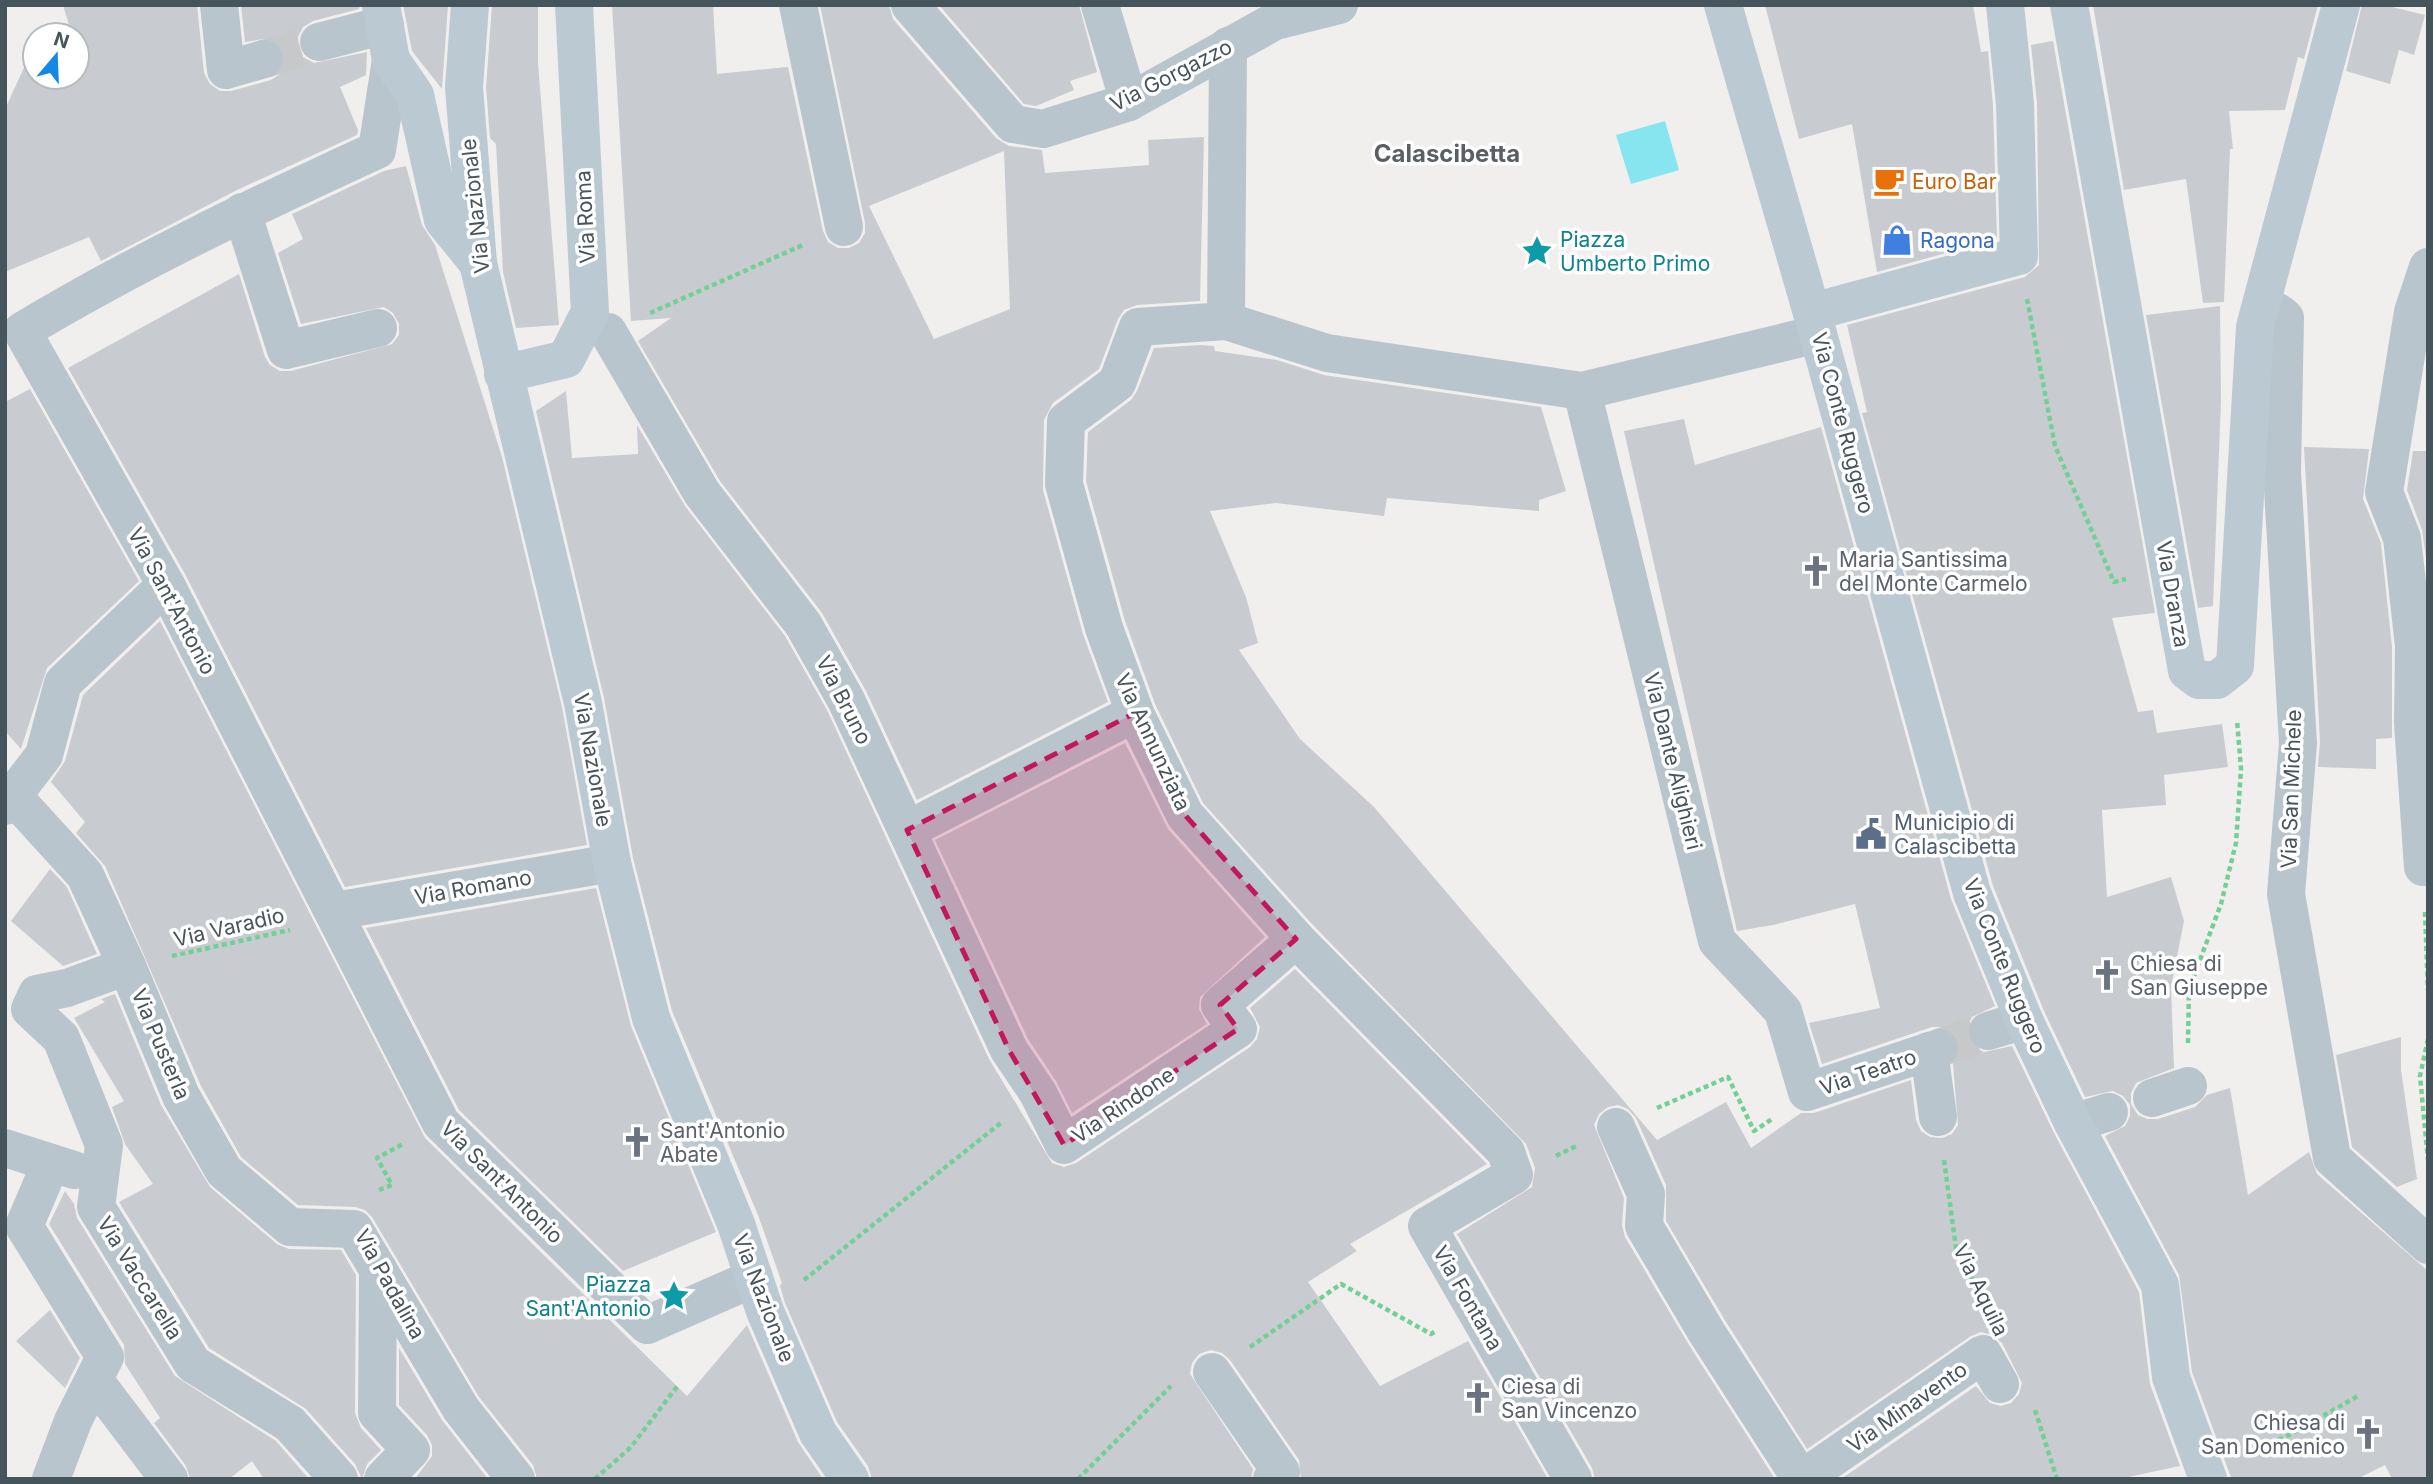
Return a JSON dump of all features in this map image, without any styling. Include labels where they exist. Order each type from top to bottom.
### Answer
[{"type":"street","points":[[219,5],[226,70],[264,59]]},
{"type":"street","name":"Via Nazionale","points":[[470,5],[464,87],[478,263],[583,703],[612,863],[651,1018],[818,1433],[850,1479]]},
{"type":"street","name":"Via Roma","points":[[503,374],[566,359],[590,312],[574,5]]},
{"type":"street","points":[[798,5],[844,227]]},
{"type":"street","name":"Via Gorgazzo","points":[[909,5],[1013,124],[1043,130],[1129,102],[1275,21],[1339,5]]},
{"type":"street","points":[[1100,5],[1129,102]]},
{"type":"street","name":"Via Conte Ruggero","points":[[1723,5],[1815,323],[2006,1025],[2073,1123],[2144,1250],[2160,1285],[2171,1377],[2206,1475]]},
{"type":"street","points":[[1228,46],[1216,321],[1327,353],[1510,379],[1583,398],[2019,256],[2015,104],[2006,5]]},
{"type":"street","name":"Via Dranza","points":[[2069,5],[2187,671],[2200,680],[2217,680],[2227,676]]},
{"type":"street","points":[[2227,676],[2235,666],[2255,327],[2342,5]]},
{"type":"street","points":[[319,42],[386,30],[415,95],[443,220],[478,263]]},
{"type":"street","name":"Via Sant'Antonio","points":[[386,30],[377,150],[242,212],[111,279],[13,338],[166,585],[337,915],[441,1124],[647,1325],[760,1294]]},
{"type":"street","points":[[242,212],[286,350],[378,328]]},
{"type":"street","points":[[2425,867],[2413,723],[2414,646],[2402,538],[2384,492],[2413,312],[2428,267]]},
{"type":"street","name":"Via San Michele","points":[[2259,313],[2268,309],[2278,310],[2286,318],[2282,472],[2298,743],[2286,894],[2332,1158],[2428,1245]]},
{"type":"street","name":"Via Annunziata","points":[[1216,321],[1138,327],[1117,383],[1066,421],[1064,484],[1104,628],[1135,713],[1185,815],[1296,939],[1506,1152],[1514,1175],[1427,1226]]},
{"type":"street","name":"Via Bruno","points":[[608,332],[702,493],[803,624],[846,700],[1009,1050],[1038,1093]]},
{"type":"street","name":"Via Dante Alighieri","points":[[1583,398],[1717,941],[1783,1011],[1807,1093]]},
{"type":"street","points":[[9,801],[44,755],[63,683],[166,585]]},
{"type":"street","points":[[907,830],[1135,713]]},
{"type":"street","name":"Via Pusterla","points":[[9,801],[85,875],[127,966],[181,1096],[225,1171],[290,1227],[354,1229]]},
{"type":"street","name":"Via Romano","points":[[337,915],[612,863]]},
{"type":"street","name":"Via Rindone","points":[[1038,1093],[1064,1145],[1238,1029],[1220,1005],[1296,939]]},
{"type":"street","name":"Via Vaccarella","points":[[127,966],[67,988],[37,994],[30,1009],[61,1038],[104,1145],[96,1207],[193,1364],[290,1424],[339,1479]]},
{"type":"street","name":"Via Teatro","points":[[1807,1093],[1934,1050],[1938,1117]]},
{"type":"street","points":[[2152,1098],[2188,1086]]},
{"type":"street","points":[[2073,1123],[2109,1112]]},
{"type":"street","points":[[1616,1127],[1646,1194],[1644,1226],[1707,1333],[1801,1479]]},
{"type":"street","points":[[5,1148],[100,1178]]},
{"type":"street","points":[[51,1163],[24,1226],[105,1357],[73,1421],[51,1479]]},
{"type":"street","name":"Via Fontana","points":[[1427,1226],[1573,1479]]},
{"type":"street","name":"Via Padalina","points":[[354,1229],[461,1409],[516,1479]]},
{"type":"street","points":[[378,1267],[377,1413],[411,1450],[383,1479]]},
{"type":"street","name":"Via Minavento","points":[[1801,1479],[1983,1354],[2000,1384]]},
{"type":"street","points":[[1212,1373],[1281,1472],[1272,1479]]},
{"type":"street","points":[[94,1380],[169,1479]]},
{"type":"path","points":[[608,332],[844,227]]},
{"type":"path","points":[[2019,256],[2055,446],[2114,582],[2169,568]]},
{"type":"path","points":[[2188,1086],[2189,989],[2221,904],[2236,843],[2241,769],[2236,706],[2227,676]]},
{"type":"path","points":[[2425,867],[2428,991]]},
{"type":"path","name":"Via Varadio","points":[[127,966],[337,915]]},
{"type":"path","points":[[2428,1039],[2420,1076],[2428,1160]]},
{"type":"path","points":[[760,1294],[1038,1093]]},
{"type":"path","name":"Via Aquila","points":[[1938,1117],[1956,1248],[1995,1321]]},
{"type":"path","name":"Via Padalina","points":[[354,1229],[361,1198],[392,1185],[377,1158],[441,1124]]},
{"type":"path","points":[[1078,1479],[1168,1387],[1212,1373],[1341,1284],[1431,1334],[1477,1312]]},
{"type":"path","points":[[595,1479],[631,1447],[680,1384]]},
{"type":"path","points":[[2206,1475],[2289,1435],[2360,1395]]},
{"type":"path","points":[[2034,1405],[2057,1479]]},
{"type":"highlighted area","points":[[1135,713],[1185,815],[1296,939],[1220,1005],[1238,1029],[1064,1145],[1009,1050],[907,830]]},
{"type":"water","points":[[1665,121],[1679,170],[1631,184],[1616,135]]},
{"type":"building","points":[[63,5],[197,5],[204,73],[210,84],[220,91],[231,91],[271,80],[280,74],[285,64],[285,52],[279,43],[270,38],[245,42],[241,5],[360,5],[359,9],[313,21],[303,27],[298,37],[298,47],[303,57],[314,63],[367,52],[366,75],[340,87],[358,130],[357,135],[235,191],[101,261],[89,237],[5,272],[5,109],[21,74],[21,91],[91,91],[91,21],[68,21]]},
{"type":"building","points":[[403,5],[448,5],[442,89],[412,51]]},
{"type":"building","points":[[492,5],[538,5],[538,63],[559,325],[516,328],[503,272],[496,144],[490,138],[486,87]]},
{"type":"building","points":[[612,5],[713,5],[717,74],[788,67],[823,231],[828,242],[838,248],[849,248],[859,243],[865,233],[865,223],[820,5],[889,5],[893,19],[996,138],[1009,146],[1042,150],[1045,173],[1149,165],[1148,140],[1204,137],[1200,301],[1137,305],[1124,310],[1099,369],[1053,403],[1044,420],[1043,490],[1083,634],[1108,702],[917,800],[866,691],[822,613],[720,481],[638,341],[671,318],[631,321]],"holes":[[[1004,151],[1010,309],[934,339],[869,206]]]},
{"type":"building","points":[[939,5],[1079,5],[1097,72],[1070,81],[1074,90],[1036,106],[1024,104]]},
{"type":"building","points":[[1765,5],[1973,5],[1981,52],[1988,51],[1993,105],[1997,239],[1877,272],[1852,124],[1799,139]]},
{"type":"building","points":[[2093,5],[2318,5],[2304,59],[2298,57],[2285,110],[2229,111],[2233,149],[2230,149],[2224,302],[2203,303],[2186,179],[2124,190]]},
{"type":"building","points":[[2362,5],[2384,5],[2425,15],[2414,55],[2399,50],[2390,84],[2346,71]]},
{"type":"building","points":[[2053,41],[2155,613],[2112,618],[2138,712],[2153,710],[2157,733],[2222,724],[2228,767],[2164,775],[2166,805],[2102,810],[2107,897],[2171,877],[2184,921],[2171,987],[2174,1068],[2136,1083],[2131,1093],[2131,1104],[2138,1115],[2147,1119],[2158,1119],[2195,1107],[2207,1095],[2230,1088],[2248,1195],[2309,1152],[2317,1174],[2428,1271],[2428,1479],[2392,1479],[2385,1465],[2357,1479],[2232,1479],[2192,1372],[2179,1275],[2105,1136],[2125,1126],[2130,1116],[2130,1105],[2123,1096],[2113,1091],[2085,1097],[2044,1011],[1993,886],[1862,413],[1867,412],[1847,325],[2025,277],[2039,265],[2037,103],[2031,45]]},
{"type":"building","points":[[406,166],[422,225],[435,245],[502,457],[562,707],[587,845],[345,887],[185,574],[68,368],[239,274],[265,357],[270,365],[280,371],[291,371],[392,344],[399,335],[399,324],[393,313],[384,307],[301,324],[278,253],[303,239],[292,214],[384,171]]},
{"type":"building","points":[[2220,306],[2221,401],[2213,606],[2198,608],[2146,315]]},
{"type":"building","points":[[1214,346],[1215,351],[1277,360],[1324,375],[1541,407],[1566,491],[1539,500],[1539,511],[1387,498],[1384,516],[1276,503],[1210,511],[1246,597],[1258,643],[1239,650],[1300,739],[1374,807],[1657,1140],[1726,1102],[1751,1148],[1801,1113],[1814,1113],[1911,1080],[1916,1120],[1921,1131],[1930,1137],[1942,1138],[1952,1134],[1958,1125],[1953,1064],[1960,1053],[1960,1042],[1954,1032],[1944,1027],[1932,1027],[1822,1064],[1809,1023],[1880,1008],[1855,904],[1773,925],[1737,931],[1624,431],[1684,419],[1695,465],[1821,427],[1951,899],[1995,1006],[1972,1017],[1967,1027],[1967,1038],[1974,1047],[1984,1052],[2012,1046],[2054,1133],[2139,1292],[2150,1384],[2180,1466],[2119,1479],[1841,1479],[1976,1386],[1990,1403],[2001,1406],[2011,1403],[2019,1394],[2022,1383],[2002,1343],[1993,1335],[1981,1332],[1971,1336],[1807,1449],[1666,1221],[1666,1185],[1636,1118],[1628,1109],[1618,1105],[1608,1107],[1599,1114],[1594,1125],[1624,1198],[1622,1225],[1625,1237],[1689,1345],[1775,1479],[1595,1479],[1592,1468],[1457,1234],[1532,1187],[1535,1168],[1526,1144],[1312,924],[1203,803],[1155,704],[1125,621],[1086,481],[1088,432],[1131,400],[1154,348]]},
{"type":"building","points":[[30,389],[139,581],[47,668],[21,749],[5,731],[5,402]]},
{"type":"building","points":[[566,391],[572,458],[638,454],[637,425],[685,506],[785,636],[827,710],[989,1059],[1052,1163],[1064,1167],[1076,1163],[1250,1047],[1257,1039],[1260,1027],[1250,1008],[1295,969],[1487,1164],[1350,1244],[1357,1251],[1308,1282],[1380,1386],[1468,1341],[1548,1479],[1301,1479],[1299,1460],[1230,1360],[1222,1353],[1211,1350],[1199,1354],[1192,1363],[1190,1374],[1253,1469],[1251,1479],[872,1479],[868,1466],[837,1422],[785,1303],[780,1286],[782,1283],[758,1215],[672,1011],[633,858],[604,698],[536,411]]},
{"type":"building","points":[[2304,447],[2369,449],[2363,499],[2381,543],[2392,647],[2392,738],[2376,739],[2376,769],[2318,767],[2320,742]]},
{"type":"building","points":[[2413,451],[2428,451],[2428,572],[2422,530],[2407,490]]},
{"type":"building","points":[[160,621],[425,1138],[687,1396],[747,1325],[798,1442],[823,1479],[537,1479],[533,1465],[479,1397],[372,1217],[365,1210],[355,1207],[298,1205],[241,1157],[201,1086],[105,866],[76,833],[85,822],[51,782],[65,761],[83,695]]},
{"type":"building","points":[[1125,743],[1168,829],[1265,937],[1200,997],[1199,1009],[1207,1024],[1072,1113],[1056,1081],[1028,1039],[935,840]]},
{"type":"building","points":[[50,869],[67,887],[97,954],[63,966],[11,921]]},
{"type":"building","points":[[596,888],[631,1026],[716,1232],[623,1271],[459,1110],[366,928]]},
{"type":"building","points":[[115,994],[161,1105],[210,1187],[277,1244],[289,1249],[341,1250],[356,1275],[355,1413],[361,1428],[381,1450],[367,1464],[362,1479],[355,1464],[306,1409],[209,1348],[119,1202],[153,1184],[125,1144],[112,1107],[124,1101],[74,1018],[105,1002],[101,999]]},
{"type":"building","points":[[2401,1037],[2401,1070],[2417,1179],[2397,1187],[2352,1147],[2336,1055]]},
{"type":"building","points":[[65,1191],[74,1204],[77,1218],[175,1376],[276,1441],[309,1479],[264,1479],[252,1461],[229,1479],[190,1479],[186,1466],[154,1423],[160,1418],[125,1364],[124,1345],[49,1224]]},
{"type":"building","points":[[50,1310],[80,1358],[65,1388],[16,1341]]},
{"type":"building","points":[[399,1348],[442,1420],[488,1479],[415,1479],[432,1456],[432,1445],[427,1435],[399,1405]]},
{"type":"tunnel","points":[[264,59],[319,42]]},
{"type":"tunnel","points":[[1939,1048],[1988,1031]]},
{"type":"place","name":"Euro Bar","points":[[1889,181]]},
{"type":"place","name":"Ragona","points":[[1897,240]]},
{"type":"place","name":"Piazza Umberto Primo","points":[[1537,251]]},
{"type":"place","name":"Maria Santissima del Monte Carmelo","points":[[1816,571]]},
{"type":"place","name":"Municipio di Calascibetta","points":[[1871,834]]},
{"type":"place","name":"Chiesa di San Giuseppe","points":[[2107,975]]},
{"type":"place","name":"Sant'Antonio Abate","points":[[637,1142]]},
{"type":"place","name":"Piazza Sant'Antonio","points":[[674,1296]]},
{"type":"place","name":"Ciesa di San Vincenzo","points":[[1478,1398]]},
{"type":"place","name":"Chiesa di San Domenico","points":[[2368,1434]]},
{"type":"district","name":"Calascibetta","points":[[1447,153]]}]
